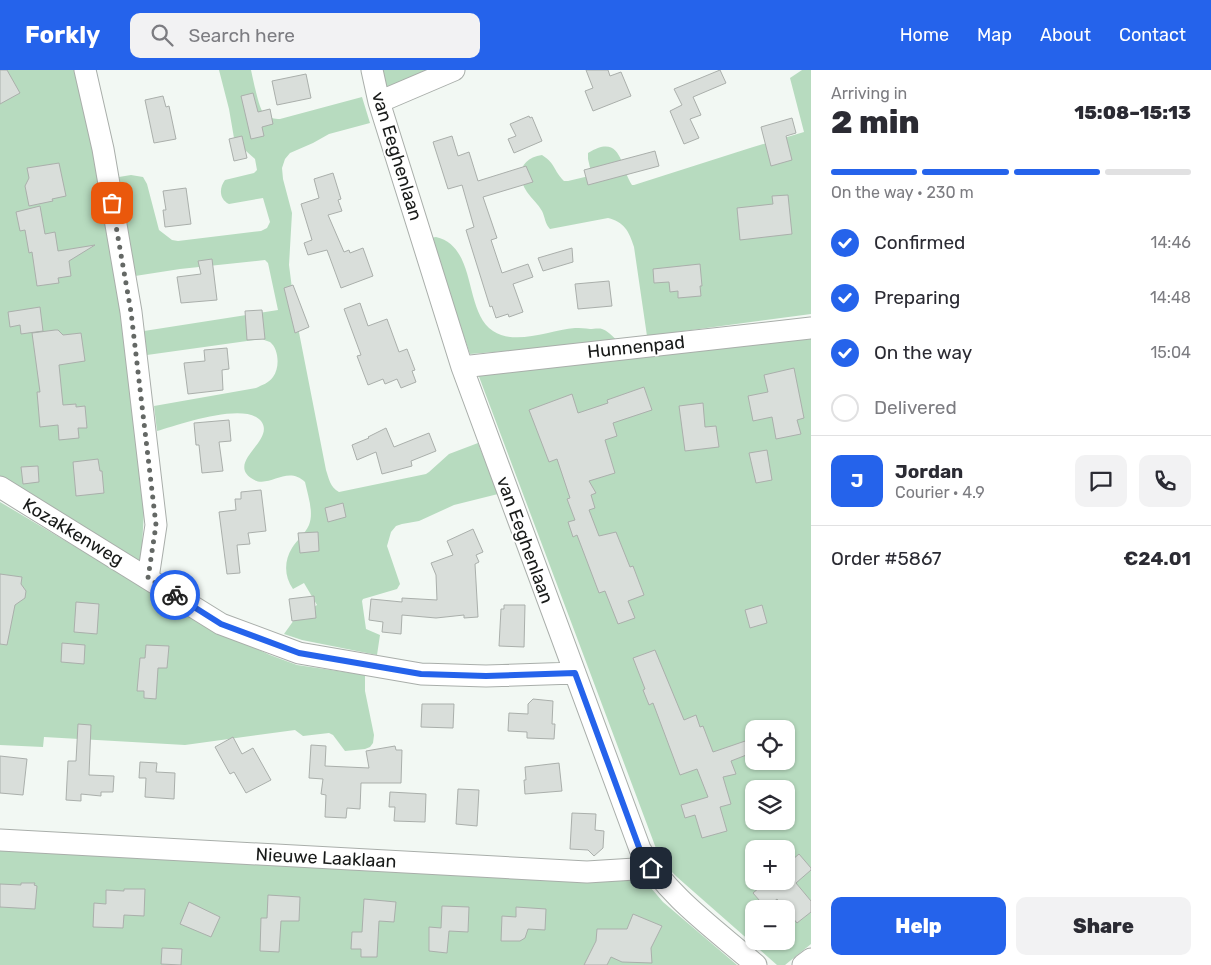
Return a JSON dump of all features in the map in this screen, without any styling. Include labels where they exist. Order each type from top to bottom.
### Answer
[{"type":"street","points":[[85,70],[103,149],[131,312],[156,525],[148,578]]},
{"type":"street","name":"van Eeghenlaan","points":[[372,70],[379,102],[462,367],[640,850],[651,868],[672,892],[756,965]]},
{"type":"street","points":[[379,102],[454,70]]},
{"type":"street","name":"Hunnenpad","points":[[462,367],[811,328]]},
{"type":"street","name":"Kozakkenweg","points":[[0,488],[221,624],[299,653],[421,674],[486,676],[575,673]]},
{"type":"street","name":"Nieuwe Laaklaan","points":[[0,840],[588,872],[651,868]]},
{"type":"street","points":[[803,965],[811,959]]},
{"type":"green space","points":[[0,70],[75,70],[89,125],[121,312],[144,511],[141,564],[0,477]]},
{"type":"green space","points":[[219,70],[251,70],[262,111],[270,117],[280,119],[362,97],[370,123],[329,134],[290,153],[285,159],[282,168],[292,213],[289,265],[295,312],[326,470],[332,485],[339,492],[426,474],[449,454],[478,443],[498,494],[454,505],[419,521],[396,526],[391,532],[387,546],[400,584],[397,589],[363,599],[362,601],[366,629],[380,635],[377,655],[302,640],[284,634],[294,620],[317,605],[304,583],[293,589],[288,579],[286,568],[289,553],[309,525],[311,509],[305,482],[298,477],[284,476],[264,482],[251,478],[245,471],[248,458],[262,436],[264,428],[261,421],[253,415],[241,413],[227,414],[211,416],[157,431],[154,406],[256,388],[270,381],[278,364],[277,354],[273,345],[262,339],[147,355],[144,331],[278,310],[268,263],[265,260],[135,276],[119,177],[131,175],[143,177],[147,184],[159,230],[172,240],[178,241],[261,231],[267,228],[270,222],[263,198],[229,204],[223,199],[221,190],[225,180],[254,173],[257,170],[255,159],[234,138]]},
{"type":"green space","points":[[377,70],[438,70],[383,94]]},
{"type":"green space","points":[[802,70],[811,70],[811,314],[647,336],[634,247],[625,228],[618,222],[608,218],[550,229],[539,206],[523,186],[521,179],[522,168],[529,160],[542,155],[550,161],[564,181],[589,176],[591,172],[588,153],[599,148],[608,147],[614,149],[618,154],[628,178],[632,185],[634,185],[804,132],[790,78]]},
{"type":"green space","points":[[436,237],[449,243],[458,253],[465,266],[477,309],[484,322],[493,331],[502,335],[522,337],[575,328],[602,329],[617,340],[592,344],[470,354],[430,238]]},
{"type":"green space","points":[[811,339],[811,944],[785,965],[777,965],[760,950],[795,950],[795,900],[745,900],[745,937],[677,877],[667,867],[657,851],[478,374]]},
{"type":"green space","points":[[0,502],[214,629],[270,655],[297,665],[365,675],[365,691],[374,735],[373,743],[365,749],[345,751],[333,735],[329,733],[303,736],[295,730],[185,745],[44,737],[43,747],[0,745]]},
{"type":"green space","points":[[0,844],[645,881],[663,902],[737,965],[0,965]]},
{"type":"building","points":[[0,70],[7,70],[20,93],[0,104]]},
{"type":"building","points":[[586,70],[608,70],[610,76],[621,72],[631,96],[593,111],[585,91],[593,88]]},
{"type":"building","points":[[720,70],[726,83],[693,97],[701,115],[690,119],[699,138],[684,144],[670,111],[682,105],[674,89]]},
{"type":"building","points":[[306,74],[311,98],[277,105],[272,81]]},
{"type":"building","points":[[253,93],[258,112],[270,109],[273,124],[262,127],[264,136],[251,139],[241,96]]},
{"type":"building","points":[[163,96],[166,107],[169,106],[176,139],[154,143],[145,100]]},
{"type":"building","points":[[529,116],[530,118],[532,117],[542,141],[514,153],[508,139],[516,136],[510,124]]},
{"type":"building","points":[[792,118],[796,133],[786,136],[792,160],[771,166],[761,127]]},
{"type":"building","points":[[242,136],[247,158],[234,161],[229,139]]},
{"type":"building","points":[[452,136],[458,156],[469,152],[478,181],[526,166],[533,182],[483,197],[497,238],[491,240],[502,273],[528,264],[533,277],[513,284],[523,312],[509,317],[508,314],[496,318],[492,306],[490,307],[466,230],[474,227],[462,185],[448,189],[433,142]]},
{"type":"building","points":[[655,151],[659,166],[588,185],[584,170]]},
{"type":"building","points":[[59,163],[66,196],[29,206],[25,186],[29,178],[27,168]]},
{"type":"building","points":[[333,173],[341,199],[338,200],[342,211],[328,215],[344,252],[349,250],[350,253],[363,248],[373,276],[341,288],[327,250],[308,255],[304,243],[312,240],[301,204],[319,198],[314,179]]},
{"type":"building","points":[[186,188],[191,224],[165,227],[163,210],[166,210],[163,191]]},
{"type":"building","points":[[788,195],[792,234],[740,240],[737,208],[773,204],[772,196]]},
{"type":"building","points":[[40,206],[45,234],[55,232],[58,251],[95,245],[69,261],[71,276],[58,278],[59,283],[37,286],[32,252],[29,253],[25,230],[20,231],[16,212]]},
{"type":"building","points":[[572,248],[573,262],[543,271],[538,258]]},
{"type":"building","points":[[212,259],[217,300],[181,303],[177,277],[201,274],[198,261]]},
{"type":"building","points":[[700,264],[701,296],[678,298],[678,291],[670,292],[669,282],[654,283],[653,269]]},
{"type":"building","points":[[609,281],[612,306],[578,309],[575,284]]},
{"type":"building","points":[[293,285],[309,327],[295,333],[284,288]]},
{"type":"building","points":[[360,303],[368,326],[387,319],[399,352],[407,349],[415,370],[412,371],[416,382],[401,388],[397,379],[385,384],[383,379],[368,385],[357,356],[361,355],[344,309]]},
{"type":"building","points":[[40,307],[43,331],[21,334],[20,325],[10,327],[8,312]]},
{"type":"building","points":[[262,310],[265,339],[247,340],[245,311]]},
{"type":"building","points":[[58,330],[63,335],[81,333],[85,361],[59,365],[63,405],[76,404],[76,407],[85,406],[87,428],[78,428],[79,438],[59,440],[58,425],[40,427],[37,392],[40,392],[32,333]]},
{"type":"building","points":[[227,348],[229,369],[222,370],[223,390],[188,394],[184,363],[205,361],[204,350]]},
{"type":"building","points":[[794,368],[804,418],[797,420],[801,434],[776,439],[772,417],[753,421],[748,396],[768,392],[764,375]]},
{"type":"building","points":[[644,387],[652,410],[613,423],[617,436],[605,440],[615,473],[589,481],[596,493],[591,495],[595,508],[589,510],[599,536],[616,532],[630,567],[633,566],[644,595],[628,601],[635,618],[618,624],[605,591],[599,593],[577,535],[573,537],[568,522],[575,520],[567,499],[570,498],[557,459],[549,462],[529,410],[572,394],[578,413],[608,403],[607,400]]},
{"type":"building","points":[[703,403],[705,427],[716,426],[719,447],[685,451],[679,406]]},
{"type":"building","points":[[229,420],[231,441],[219,442],[223,471],[202,473],[199,445],[196,445],[194,423]]},
{"type":"building","points":[[386,428],[394,447],[429,433],[436,451],[411,461],[412,466],[382,474],[376,452],[357,460],[352,445]]},
{"type":"building","points":[[767,450],[772,480],[756,483],[749,453]]},
{"type":"building","points":[[98,459],[100,471],[102,471],[104,493],[76,496],[73,462]]},
{"type":"building","points":[[38,466],[39,482],[23,484],[21,467]]},
{"type":"building","points":[[261,490],[266,531],[248,533],[250,544],[237,545],[240,573],[227,574],[219,512],[236,510],[235,499],[241,499],[241,492]]},
{"type":"building","points":[[343,503],[346,517],[328,522],[325,508]]},
{"type":"building","points":[[473,529],[483,552],[476,555],[479,562],[475,564],[478,617],[464,618],[464,615],[436,618],[402,615],[401,634],[382,632],[383,622],[369,620],[371,599],[402,602],[402,598],[437,600],[436,575],[431,563],[453,555],[447,541]]},
{"type":"building","points":[[318,532],[319,551],[300,553],[298,533]]},
{"type":"building","points":[[0,574],[22,577],[21,584],[26,591],[25,598],[15,605],[7,645],[0,644]]},
{"type":"building","points":[[314,596],[316,618],[292,621],[289,599]]},
{"type":"building","points":[[76,602],[99,604],[97,634],[74,632]]},
{"type":"building","points":[[504,605],[525,605],[524,647],[499,646],[501,609],[504,609]]},
{"type":"building","points":[[762,605],[767,623],[750,628],[745,610]]},
{"type":"building","points":[[62,643],[85,645],[84,664],[61,662]]},
{"type":"building","points":[[146,645],[169,646],[167,668],[158,668],[156,699],[144,698],[144,691],[137,691],[140,658],[145,658]]},
{"type":"building","points":[[655,650],[684,720],[696,715],[700,727],[703,726],[713,752],[745,741],[745,756],[731,761],[736,774],[723,777],[731,804],[720,807],[727,831],[702,838],[695,815],[685,818],[681,805],[708,797],[697,769],[680,775],[653,703],[649,705],[633,658]]},
{"type":"building","points":[[533,699],[553,701],[552,724],[555,724],[554,739],[527,738],[527,732],[508,731],[509,713],[528,714],[528,704]]},
{"type":"building","points":[[422,704],[454,704],[453,728],[421,727]]},
{"type":"building","points":[[78,724],[91,725],[89,775],[114,776],[113,792],[101,792],[101,796],[81,794],[81,801],[66,800],[68,761],[76,761]]},
{"type":"building","points":[[233,737],[242,754],[253,748],[271,780],[246,793],[234,772],[230,774],[215,747]]},
{"type":"building","points":[[311,745],[326,746],[325,766],[369,768],[366,751],[395,746],[396,750],[402,750],[401,783],[361,783],[360,809],[347,808],[346,818],[325,817],[326,795],[321,794],[323,779],[309,778]]},
{"type":"building","points":[[0,756],[27,759],[23,795],[0,793]]},
{"type":"building","points":[[140,762],[157,763],[156,772],[175,773],[174,799],[145,797],[146,778],[139,778]]},
{"type":"building","points":[[559,763],[562,791],[525,794],[525,767]]},
{"type":"building","points":[[458,789],[479,790],[477,826],[456,824]]},
{"type":"building","points":[[390,792],[426,794],[425,822],[394,821],[395,807],[389,807]]},
{"type":"building","points":[[572,813],[596,814],[595,830],[604,831],[603,848],[594,856],[588,850],[570,849]]},
{"type":"building","points":[[799,854],[811,868],[796,883],[811,901],[811,912],[797,923],[795,921],[795,900],[759,900],[753,893],[756,890],[795,890],[795,857]]},
{"type":"building","points":[[21,883],[35,883],[34,885],[37,886],[35,909],[0,907],[0,884],[21,885]]},
{"type":"building","points":[[124,889],[145,889],[144,916],[124,915],[123,928],[93,927],[94,903],[106,904],[106,890],[124,891]]},
{"type":"building","points":[[268,895],[300,897],[299,921],[281,921],[279,952],[260,951],[261,918],[267,918]]},
{"type":"building","points":[[364,899],[396,902],[394,922],[379,921],[377,957],[361,957],[361,949],[351,949],[352,932],[362,932]]},
{"type":"building","points":[[189,902],[220,917],[211,937],[180,924]]},
{"type":"building","points":[[442,906],[469,907],[468,932],[449,931],[447,953],[429,951],[429,927],[441,928]]},
{"type":"building","points":[[516,907],[546,909],[545,930],[528,929],[525,938],[520,941],[501,941],[502,916],[516,917]]},
{"type":"building","points":[[633,914],[662,926],[651,948],[652,963],[622,962],[611,957],[607,965],[584,965],[596,941],[597,929],[627,929]]},
{"type":"building","points":[[162,948],[182,949],[181,965],[161,964]]},
{"type":"way so far","points":[[112,203],[131,312],[156,525],[148,578],[175,595]]},
{"type":"route","points":[[175,595],[221,624],[299,653],[421,674],[486,676],[575,673],[640,850],[651,868]]}]
